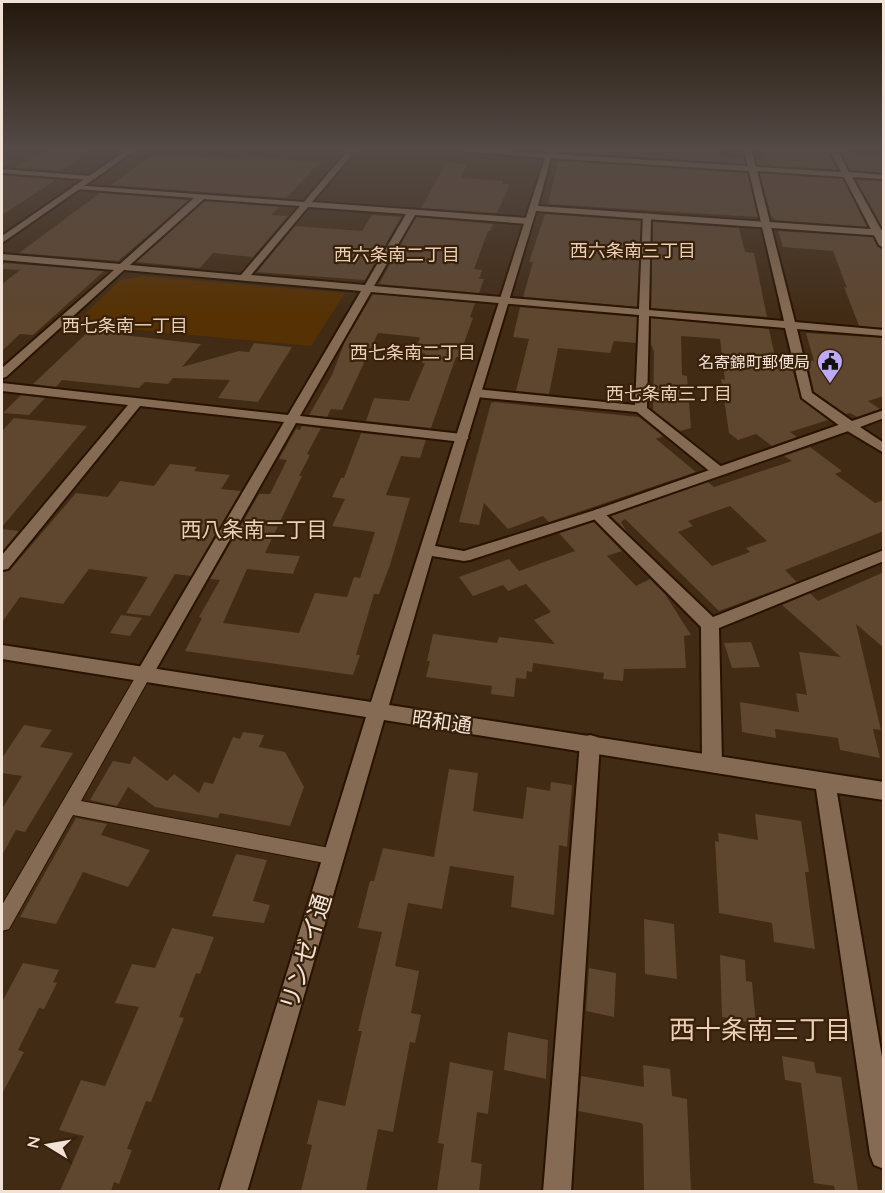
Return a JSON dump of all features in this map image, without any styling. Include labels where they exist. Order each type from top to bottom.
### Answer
[{"type":"street","points":[[2,240],[52,205]]},
{"type":"street","points":[[2,374],[192,205]]},
{"type":"street","points":[[243,278],[305,205]]},
{"type":"street","points":[[314,205],[412,213],[647,216],[880,232]]},
{"type":"street","name":"リンゼイ通","points":[[233,1191],[426,550],[533,205]]},
{"type":"street","points":[[762,205],[806,395],[884,449]]},
{"type":"street","points":[[864,205],[880,232],[884,245]]},
{"type":"street","points":[[144,675],[412,213]]},
{"type":"street","points":[[641,409],[647,216]]},
{"type":"street","points":[[2,257],[884,333]]},
{"type":"street","points":[[2,387],[462,438]]},
{"type":"street","points":[[476,393],[641,409],[717,471]]},
{"type":"street","points":[[2,565],[137,402]]},
{"type":"street","points":[[426,550],[464,556],[597,514],[884,414]]},
{"type":"street","points":[[597,514],[710,626],[712,763]]},
{"type":"street","points":[[710,626],[884,555]]},
{"type":"street","name":"昭和通","points":[[2,652],[884,791]]},
{"type":"street","points":[[557,1191],[590,743]]},
{"type":"street","points":[[825,781],[884,1155]]},
{"type":"lane","points":[[2,922],[144,675]]},
{"type":"lane","points":[[68,806],[335,857]]},
{"type":"shaded area","points":[[142,276],[345,293],[311,346],[74,324],[120,280]]},
{"type":"building","points":[[2,205],[18,205],[2,215]]},
{"type":"building","points":[[84,205],[184,205],[118,261],[19,253]]},
{"type":"building","points":[[201,205],[279,207],[271,215],[288,216],[253,257],[213,253],[200,268],[136,262]]},
{"type":"building","points":[[423,205],[501,205],[497,213],[421,208]]},
{"type":"building","points":[[559,205],[755,205],[758,217]]},
{"type":"building","points":[[768,205],[856,205],[867,227],[776,220],[771,216]]},
{"type":"building","points":[[870,205],[884,205],[883,228]]},
{"type":"building","points":[[545,214],[641,221],[637,307],[523,297],[533,262],[529,262]]},
{"type":"building","points":[[372,215],[401,217],[365,280],[257,272],[295,226],[362,231]]},
{"type":"building","points":[[416,217],[493,224],[488,231],[474,269],[482,270],[479,279],[484,279],[479,293],[379,284]]},
{"type":"building","points":[[653,222],[739,228],[745,252],[754,253],[767,317],[651,308]]},
{"type":"building","points":[[778,231],[873,237],[877,246],[884,250],[884,328],[859,326],[833,251],[783,247]]},
{"type":"building","points":[[5,263],[104,271],[33,335],[20,334],[2,351],[2,284],[20,270],[2,269]]},
{"type":"building","points":[[373,294],[475,303],[470,317],[473,318],[459,357],[456,357],[431,428],[366,421],[374,398],[409,401],[425,363],[422,363],[425,353],[414,353],[420,338],[417,337],[378,333],[342,410],[331,409],[327,417],[309,415],[332,375],[345,341]]},
{"type":"building","points":[[520,307],[637,317],[636,343],[614,341],[610,353],[558,348],[549,394],[516,391],[529,339],[513,337]]},
{"type":"building","points":[[651,318],[769,329],[775,357],[790,359],[800,399],[828,420],[790,432],[797,437],[772,446],[756,434],[738,440],[729,433],[721,379],[725,380],[720,339],[681,336],[682,375],[687,376],[691,428],[680,431],[653,410],[654,352],[651,344]]},
{"type":"building","points":[[89,331],[201,344],[182,367],[239,351],[249,352],[254,343],[292,347],[258,402],[218,398],[230,380],[173,378],[168,384],[145,382],[139,388],[62,380],[56,387],[33,384]]},
{"type":"building","points":[[806,333],[884,338],[884,396],[868,401],[880,409],[857,417],[850,413],[846,414],[814,392],[807,360],[814,361]]},
{"type":"building","points":[[21,395],[45,398],[29,415],[3,413]]},
{"type":"building","points":[[491,403],[639,417],[663,436],[656,439],[696,472],[549,522],[543,516],[508,529],[484,503],[479,525],[459,522]]},
{"type":"building","points":[[14,418],[87,426],[2,527],[2,431]]},
{"type":"building","points":[[302,426],[321,428],[307,454],[310,455],[299,476],[302,476],[265,553],[300,556],[293,574],[247,569],[223,623],[299,633],[315,593],[347,597],[354,577],[360,578],[375,532],[332,526],[345,499],[332,497],[341,478],[344,478],[361,433],[426,440],[420,458],[401,456],[386,495],[410,498],[390,565],[379,594],[374,594],[356,655],[360,655],[353,675],[185,651],[202,618],[199,617],[220,580],[210,579],[259,494],[270,494],[287,460],[279,459],[296,429],[300,430]]},
{"type":"building","points":[[810,447],[842,471],[835,474],[875,503],[884,500],[884,531],[785,570],[797,582],[719,611],[625,519],[621,522],[627,532],[611,516],[708,482],[714,487],[792,461],[784,456]],"holes":[[[730,506],[767,541],[746,548],[750,552],[712,566],[678,532],[693,526],[688,521]]]},
{"type":"building","points":[[170,464],[197,467],[194,471],[230,475],[221,489],[241,491],[191,576],[175,574],[150,616],[126,613],[148,577],[89,569],[63,604],[20,597],[2,622],[2,572],[10,570],[76,493],[108,497],[120,481],[154,486]]},
{"type":"building","points":[[594,522],[622,551],[607,556],[636,586],[650,579],[665,594],[691,635],[684,636],[686,668],[624,669],[623,681],[603,679],[604,673],[533,663],[532,672],[527,671],[526,679],[516,678],[514,697],[491,694],[492,686],[426,677],[433,634],[497,643],[499,637],[555,644],[534,620],[551,612],[526,584],[508,591],[503,585],[473,596],[459,577],[509,559],[519,571],[575,551],[559,533]]},
{"type":"building","points":[[2,529],[19,531],[2,552]]},
{"type":"building","points":[[884,572],[884,648],[856,624],[881,730],[873,729],[880,758],[840,750],[838,738],[775,729],[776,738],[742,732],[740,702],[799,712],[796,693],[807,695],[799,652],[841,657],[782,605],[810,593],[818,601]]},
{"type":"building","points":[[121,615],[142,618],[130,636],[110,633]]},
{"type":"building","points":[[751,642],[760,667],[732,668],[724,643]]},
{"type":"building","points":[[24,725],[52,730],[40,747],[73,753],[25,832],[16,830],[2,855],[2,809],[22,776],[2,773],[2,758]]},
{"type":"building","points":[[243,732],[264,735],[259,747],[285,752],[304,787],[290,826],[220,813],[218,818],[155,807],[128,787],[117,806],[90,800],[113,761],[130,764],[134,756],[167,781],[174,774],[199,793],[204,782],[213,784],[233,737],[240,739]]},
{"type":"building","points":[[449,769],[478,773],[473,811],[523,819],[527,787],[550,791],[551,782],[572,785],[567,847],[559,845],[554,915],[511,907],[514,876],[450,866],[442,909],[408,903],[395,966],[419,971],[411,1013],[421,1015],[415,1043],[410,1042],[393,1132],[378,1129],[366,1191],[301,1191],[312,1145],[307,1144],[318,1100],[345,1106],[362,1031],[358,1031],[382,932],[358,928],[370,881],[374,881],[383,848],[434,857]]},
{"type":"building","points":[[755,814],[801,821],[809,872],[805,872],[815,949],[774,942],[772,923],[719,913],[715,841],[719,842],[718,833],[758,840]]},
{"type":"building","points":[[76,818],[107,824],[101,835],[150,850],[128,887],[83,872],[56,924],[20,917]]},
{"type":"building","points":[[236,854],[267,860],[253,901],[270,905],[264,923],[212,916]]},
{"type":"building","points":[[644,919],[674,924],[677,979],[645,974]]},
{"type":"building","points":[[172,928],[214,937],[200,974],[196,973],[179,1017],[184,1018],[151,1102],[146,1101],[127,1149],[132,1150],[119,1184],[114,1182],[111,1191],[60,1191],[84,1136],[59,1130],[81,1080],[105,1086],[139,1007],[115,1003],[132,964],[155,968]]},
{"type":"building","points":[[720,955],[745,960],[746,981],[752,982],[756,1024],[722,1017]]},
{"type":"building","points":[[23,963],[59,970],[53,982],[57,983],[44,1009],[39,1008],[18,1050],[24,1052],[2,1094],[2,1002]]},
{"type":"building","points":[[589,968],[616,973],[614,1017],[586,1011]]},
{"type":"building","points":[[508,1032],[548,1040],[546,1079],[504,1070]]},
{"type":"building","points":[[782,1056],[814,1062],[816,1073],[841,1077],[858,1191],[835,1191],[834,1186],[814,1183],[801,1083],[785,1080]]},
{"type":"building","points":[[450,1062],[493,1071],[488,1114],[477,1112],[471,1162],[482,1164],[479,1191],[437,1191],[444,1144],[438,1143]]},
{"type":"building","points":[[643,1065],[670,1069],[672,1096],[687,1099],[691,1191],[644,1191],[643,1125],[578,1111],[581,1076],[644,1087]]},
{"type":"place","name":"名寄錦町郵便局","points":[[830,385]]},
{"type":"district","name":"西六条南三丁目","points":[[633,251]]},
{"type":"district","name":"西六条南二丁目","points":[[397,255]]},
{"type":"district","name":"西七条南一丁目","points":[[125,326]]},
{"type":"district","name":"西七条南二丁目","points":[[413,353]]},
{"type":"district","name":"西七条南三丁目","points":[[669,394]]},
{"type":"district","name":"西八条南二丁目","points":[[254,530]]},
{"type":"district","name":"西十条南三丁目","points":[[760,1030]]}]
